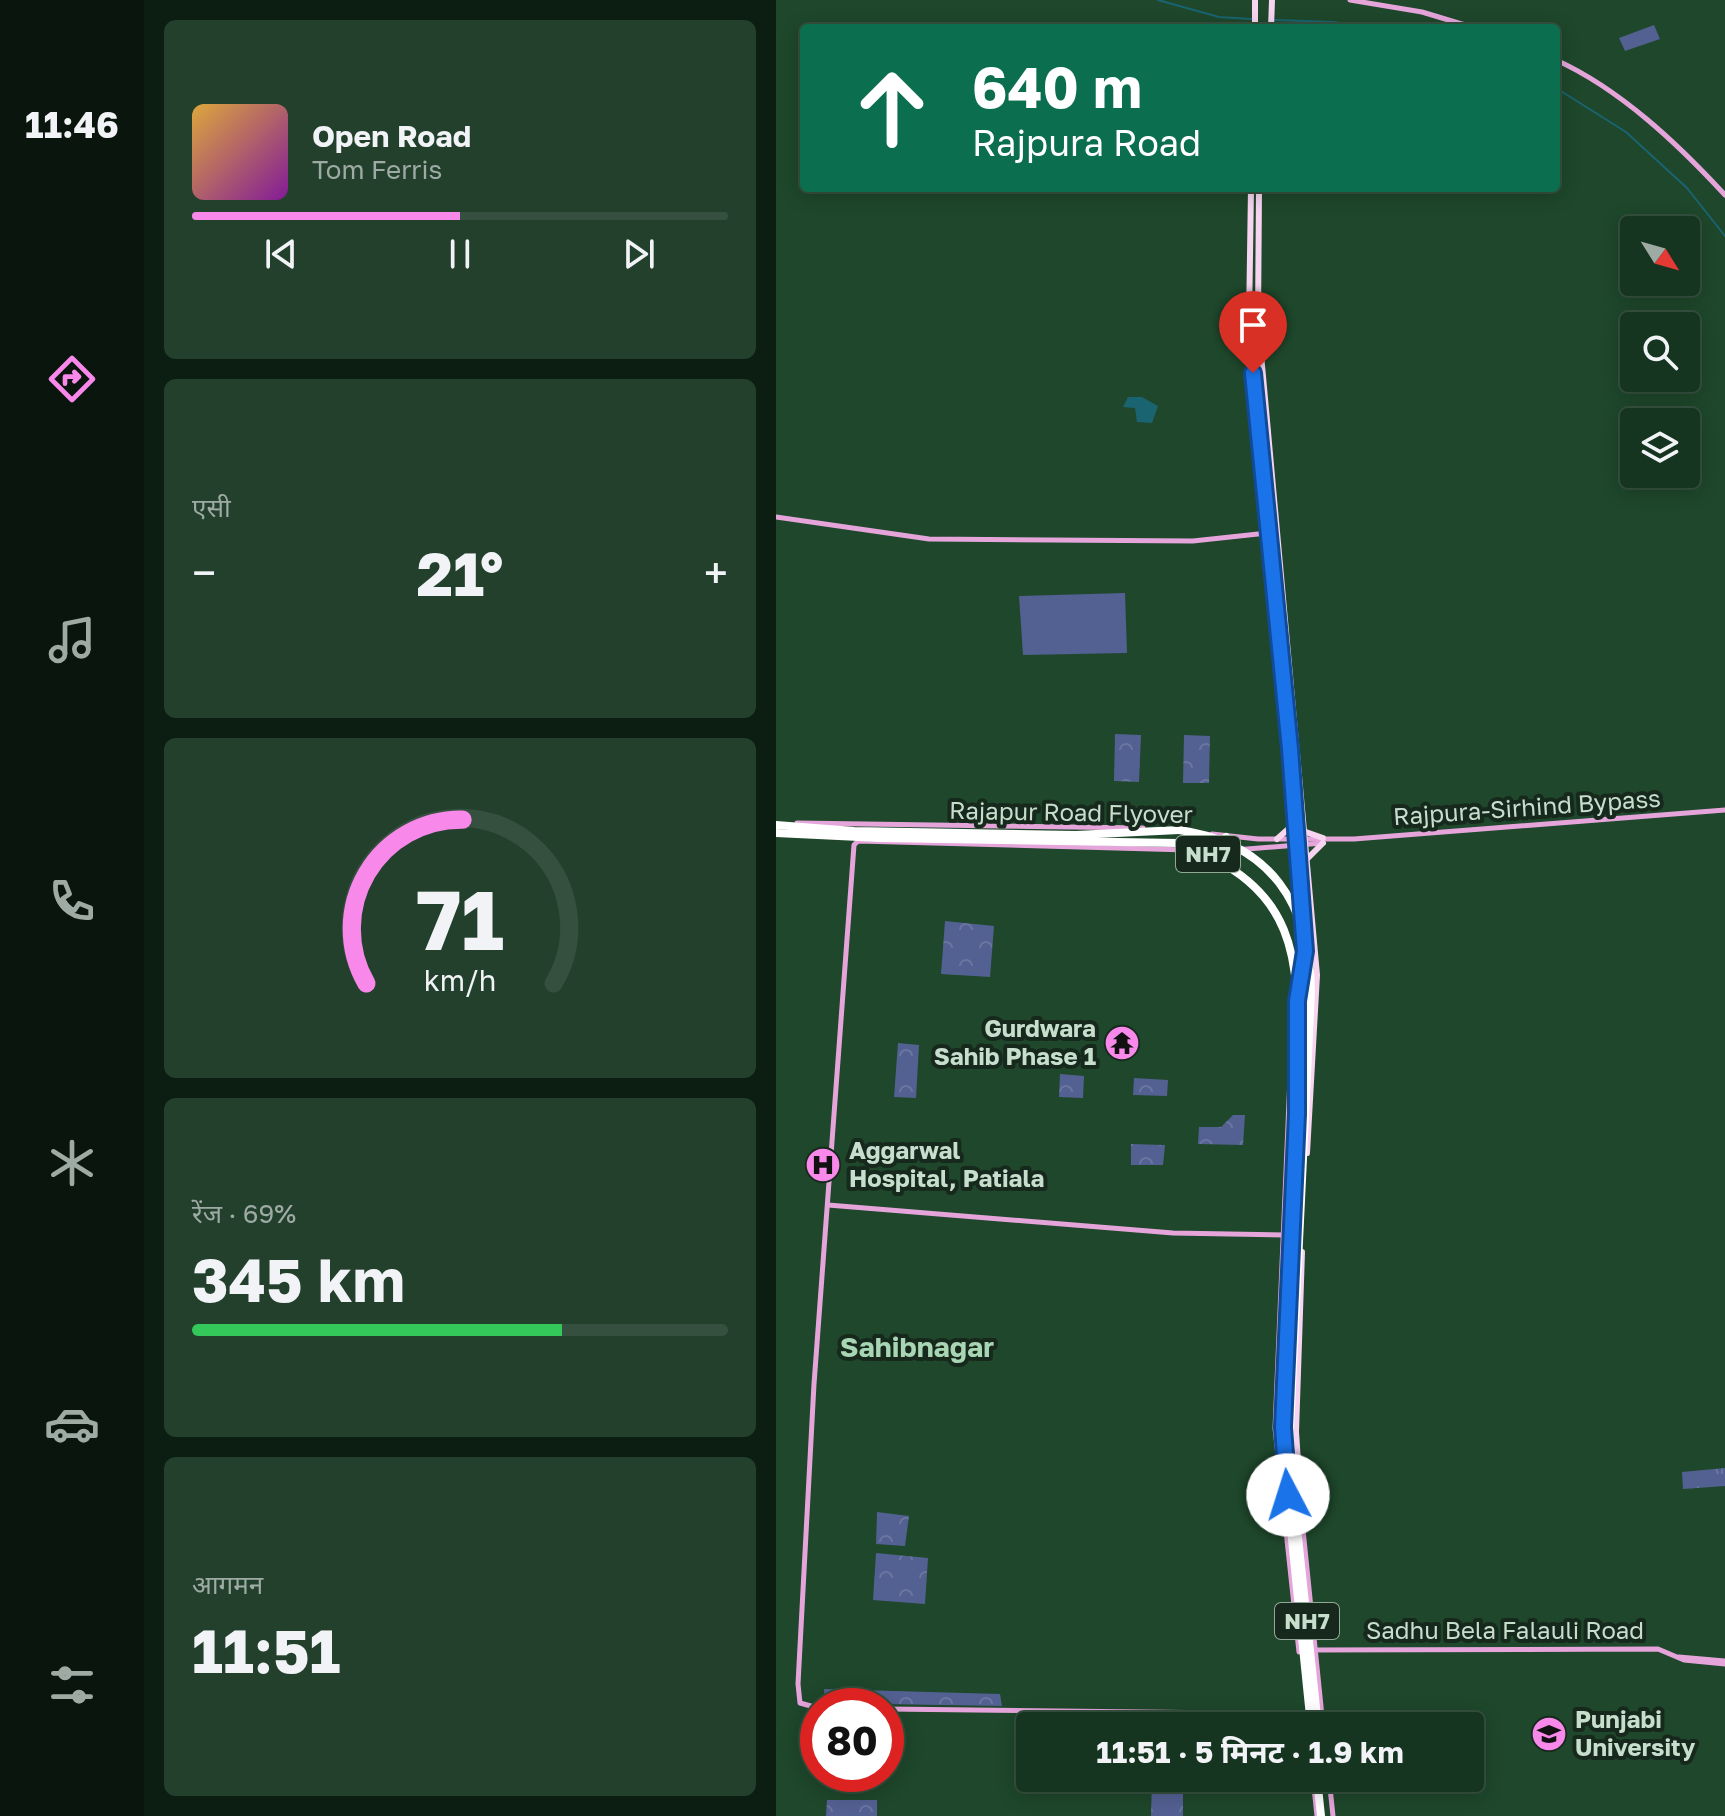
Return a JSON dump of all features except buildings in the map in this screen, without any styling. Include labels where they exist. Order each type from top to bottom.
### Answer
[{"type":"highway","name":"Rajapur Road Flyover","points":[[777,827],[1047,838],[1179,830],[1221,839],[1261,864],[1296,908],[1310,954],[1311,992],[1288,1471],[1299,1513]]},
{"type":"highway","points":[[1205,853],[1226,837]]},
{"type":"highway","name":"NH7","points":[[1047,838],[1177,843],[1205,853],[1240,873],[1271,905],[1290,942],[1297,978],[1297,1001]]},
{"type":"highway","name":"Rajapur Road Flyover","points":[[1297,1001],[1297,1114],[1283,1427],[1310,1650]]},
{"type":"highway","name":"NH7","points":[[1299,1513],[1310,1650],[1311,1712]]},
{"type":"highway","points":[[1320,1792],[1321,1816]]},
{"type":"main road","points":[[1255,1],[1255,24]]},
{"type":"main road","points":[[1271,24],[1272,4]]},
{"type":"main road","points":[[1251,192],[1249,322],[1301,840],[1305,951],[1297,1001]]},
{"type":"main road","points":[[1259,192],[1258,321],[1272,533],[1296,823],[1306,860],[1317,975],[1296,1432],[1299,1513]]},
{"type":"main road","points":[[1277,839],[1296,823]]},
{"type":"main road","points":[[1301,840],[1323,841]]},
{"type":"main road","points":[[1306,860],[1323,841]]},
{"type":"street","points":[[1350,0],[1422,12],[1462,24]]},
{"type":"street","points":[[1560,62],[1605,90],[1662,133],[1725,195]]},
{"type":"street","points":[[776,517],[929,539],[1193,541],[1272,533]]},
{"type":"street","name":"Rajpura-Sirhind Bypass","points":[[1301,840],[1323,841],[1725,810]]},
{"type":"street","points":[[777,827],[835,822],[1177,829],[1226,837],[1301,840]]},
{"type":"street","points":[[1205,853],[1301,840]]},
{"type":"street","points":[[800,1700],[814,1384],[854,845],[858,841],[1189,850],[1223,866],[1248,885],[1282,931],[1292,976],[1285,1235],[1275,1428],[1311,1712]]},
{"type":"street","points":[[828,1205],[1173,1233],[1303,1235]]},
{"type":"street","name":"Sadhu Bela Falauli Road","points":[[1310,1650],[1658,1649],[1678,1657],[1721,1662]]},
{"type":"street","points":[[1310,1650],[1318,1712]]},
{"type":"street","points":[[904,1709],[1141,1712]]},
{"type":"street","points":[[1325,1792],[1333,1816]]},
{"type":"green space","points":[[1654,25],[1660,39],[1625,51],[1619,38]]},
{"type":"green space","points":[[1125,593],[1127,653],[1023,655],[1019,596]]},
{"type":"green space","points":[[1115,734],[1141,735],[1139,782],[1114,781]]},
{"type":"green space","points":[[1184,735],[1210,736],[1209,783],[1183,783]]},
{"type":"green space","points":[[945,921],[994,926],[990,977],[941,974]]},
{"type":"green space","points":[[898,1043],[919,1045],[916,1098],[894,1097]]},
{"type":"green space","points":[[1060,1074],[1084,1076],[1083,1098],[1059,1097]]},
{"type":"green space","points":[[1134,1078],[1168,1080],[1167,1096],[1133,1095]]},
{"type":"green space","points":[[1233,1115],[1245,1115],[1243,1145],[1198,1144],[1199,1127],[1221,1127]]},
{"type":"green space","points":[[1131,1144],[1165,1145],[1163,1165],[1131,1165]]},
{"type":"green space","points":[[1725,1468],[1725,1486],[1683,1489],[1682,1472]]},
{"type":"green space","points":[[877,1512],[909,1516],[905,1546],[876,1544]]},
{"type":"green space","points":[[876,1553],[928,1558],[925,1604],[873,1600]]},
{"type":"green space","points":[[904,1691],[1000,1694],[1002,1706],[904,1704]]},
{"type":"green space","points":[[1152,1792],[1183,1792],[1183,1816],[1151,1816]]},
{"type":"green space","points":[[827,1800],[877,1800],[877,1816],[826,1816]]},
{"type":"shaded area","points":[[1128,397],[1142,397],[1158,406],[1152,423],[1137,422],[1135,408],[1123,407]]},
{"type":"waterway","points":[[1158,0],[1219,17],[1251,19]]},
{"type":"waterway","points":[[1274,20],[1345,24]]},
{"type":"waterway","points":[[1560,91],[1626,132],[1687,188],[1725,236]]},
{"type":"place","name":"Gurdwara Sahib Phase 1","points":[[1122,1043]]},
{"type":"place","name":"Aggarwal Hospital, Patiala","points":[[823,1165]]},
{"type":"place","name":"Punjabi University","points":[[1549,1734]]},
{"type":"district","name":"Sahibnagar","points":[[917,1347]]},
{"type":"route","points":[[1253,373],[1290,749],[1305,951],[1304,974],[1297,1001],[1297,1114],[1283,1427],[1288,1495]]}]
